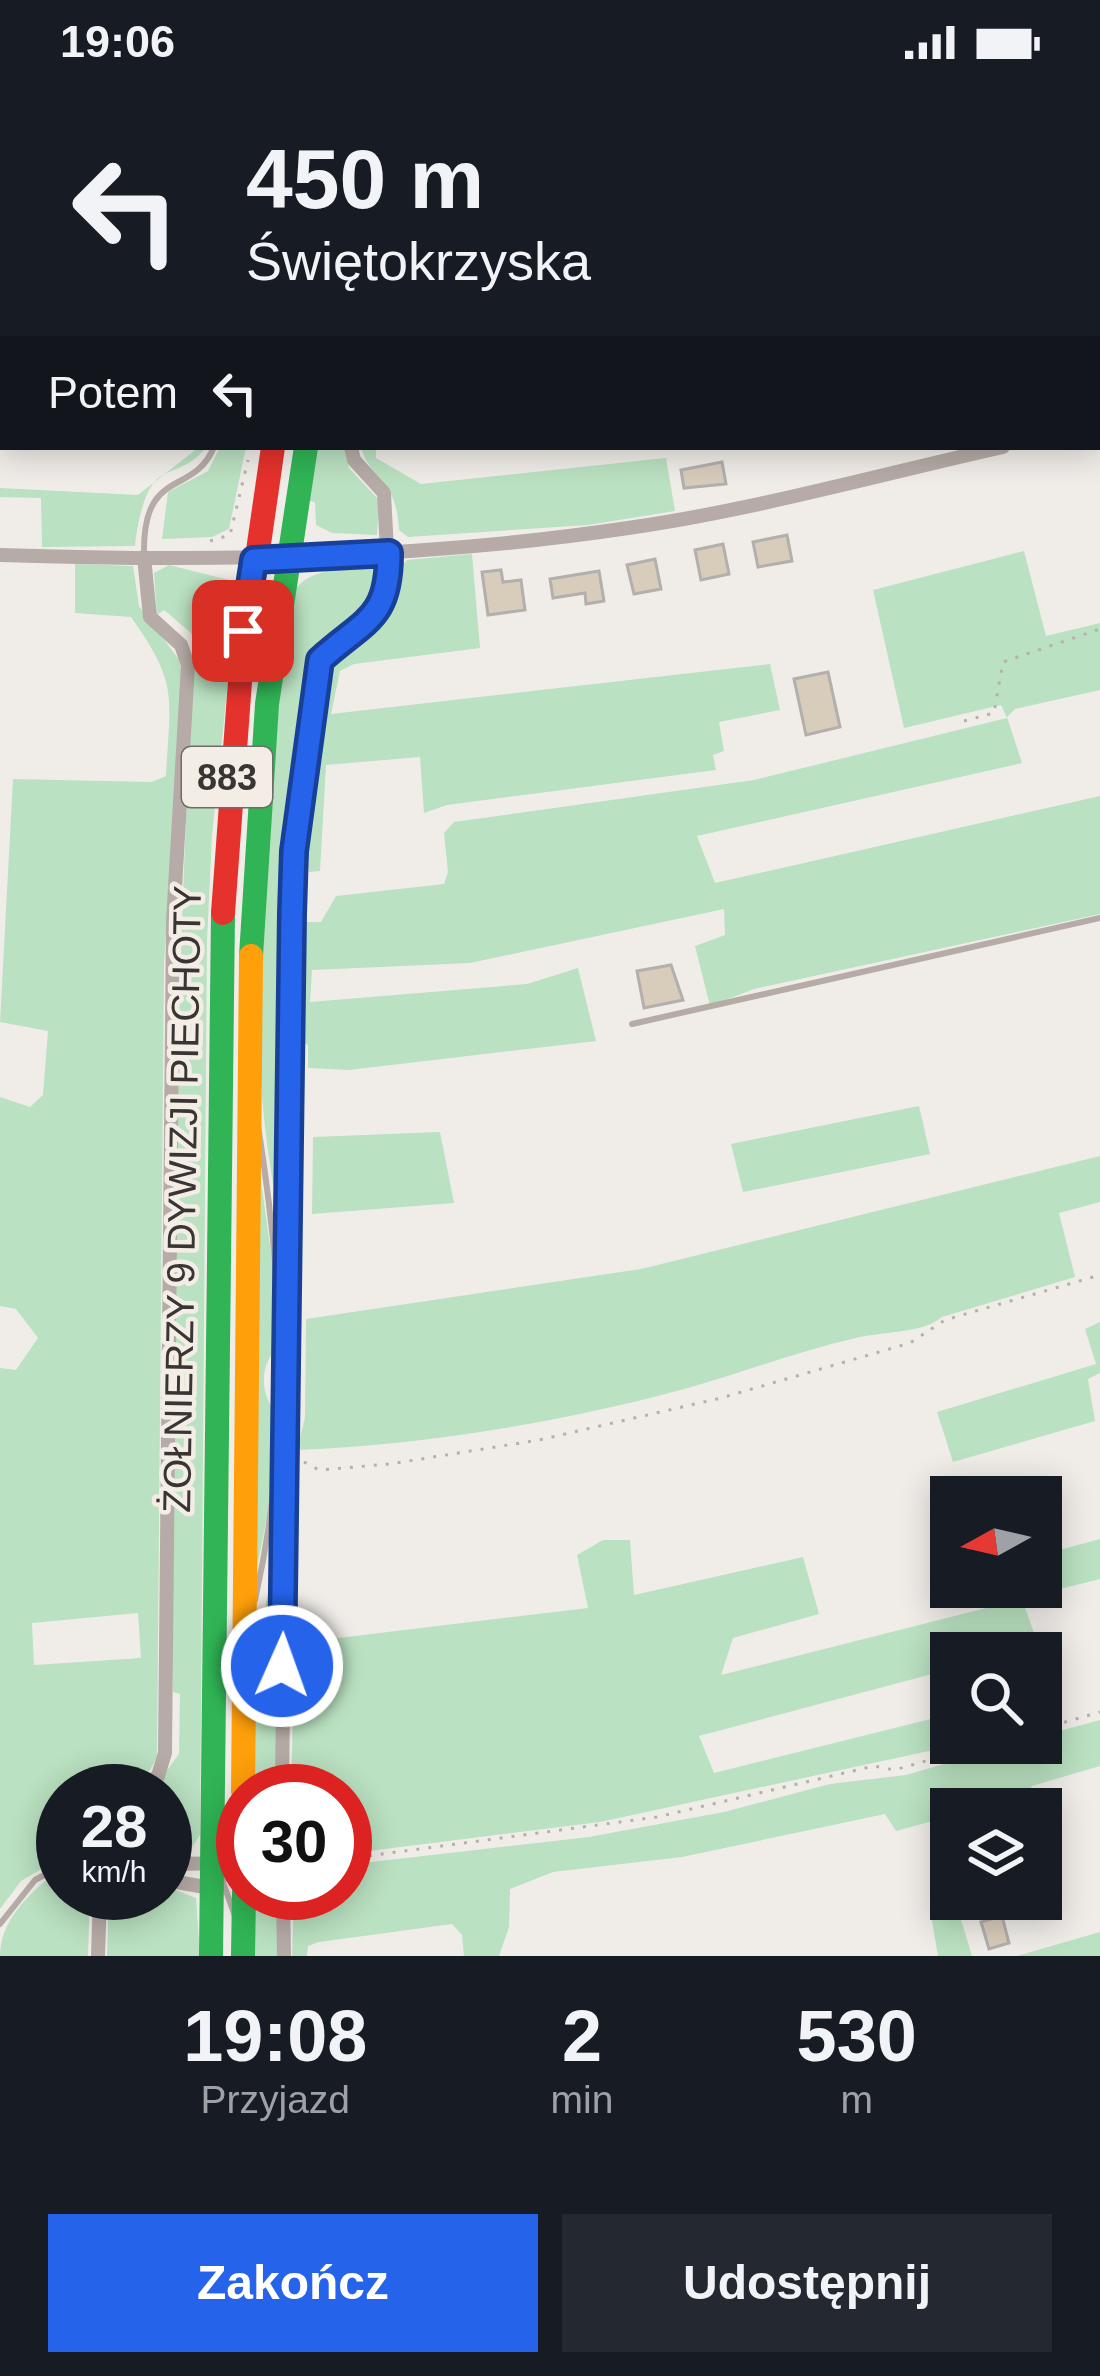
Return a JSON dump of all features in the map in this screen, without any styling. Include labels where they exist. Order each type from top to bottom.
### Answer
[{"type":"highway","name":"ŻOŁNIERZY 9 DYWIZJI PIECHOTY","points":[[212,1956],[217,996],[226,792],[262,450]]},
{"type":"highway","name":"ŻOŁNIERZY 9 DYWIZJI PIECHOTY","points":[[243,1764],[248,1049],[258,766],[305,450]]},
{"type":"street","points":[[282,1764],[294,851],[320,660],[375,618],[389,590],[384,493],[354,460],[352,450]]},
{"type":"street","points":[[0,555],[254,560],[389,553],[669,522],[990,450]]},
{"type":"street","points":[[144,557],[150,617],[181,645],[188,665],[173,922],[162,1764]]},
{"type":"street","points":[[192,1870],[215,1875]]},
{"type":"street","points":[[192,1887],[215,1875]]},
{"type":"street","points":[[98,1956],[99,1920]]},
{"type":"street","points":[[283,1920],[284,1956]]},
{"type":"lane","points":[[144,557],[146,519],[154,498],[200,466],[212,450]]},
{"type":"lane","points":[[632,1024],[1100,918]]},
{"type":"lane","points":[[217,996],[249,996]]},
{"type":"lane","points":[[243,1650],[275,1501],[280,1282],[248,1049]]},
{"type":"lane","points":[[215,1875],[243,1946]]},
{"type":"lane","points":[[0,1924],[36,1879]]},
{"type":"path","points":[[206,542],[230,535],[262,450]]},
{"type":"path","points":[[964,721],[994,713],[1003,662],[1100,629]]},
{"type":"path","points":[[287,1449],[319,1470],[538,1440],[784,1380],[910,1343],[945,1320],[1100,1275]]},
{"type":"path","points":[[1062,1723],[1100,1712]]},
{"type":"path","points":[[372,1855],[657,1817],[830,1775],[874,1766],[894,1770],[930,1760]]},
{"type":"green space","points":[[195,450],[203,450],[164,475]]},
{"type":"green space","points":[[218,450],[245,450],[229,529],[212,537],[162,539],[168,492],[208,471]]},
{"type":"green space","points":[[316,450],[346,450],[349,468],[379,500],[377,535],[332,533],[316,525],[315,502],[305,500]]},
{"type":"green space","points":[[362,450],[376,450],[376,458],[421,484],[666,458],[675,511],[588,525],[408,537],[399,530],[388,489]]},
{"type":"green space","points":[[154,482],[141,511],[135,546],[42,547],[41,498],[0,497],[0,488],[138,495]]},
{"type":"green space","points":[[1024,551],[1046,636],[1100,623],[1100,690],[1015,709],[1007,717],[1022,763],[697,836],[715,883],[1100,796],[1100,914],[754,989],[710,1006],[695,946],[725,935],[724,909],[470,963],[312,970],[310,1002],[527,984],[578,968],[596,1041],[349,1070],[308,1068],[308,1045],[298,1041],[299,929],[306,922],[321,922],[336,896],[444,884],[448,872],[444,833],[454,822],[754,780],[1007,718],[1001,705],[904,728],[873,590]]},
{"type":"green space","points":[[472,554],[480,648],[354,664],[340,671],[331,714],[770,664],[780,710],[719,722],[724,751],[713,755],[716,770],[447,805],[424,813],[420,757],[326,765],[320,871],[309,872],[308,854],[302,852],[325,669],[341,650],[387,620],[398,570],[407,560]]},
{"type":"green space","points":[[368,563],[382,575],[377,592],[322,647],[306,674],[296,821],[283,1233],[269,1155],[258,998],[265,839],[289,603],[310,577]]},
{"type":"green space","points":[[75,564],[133,566],[139,606],[180,661],[182,680],[164,964],[157,1756],[152,1764],[36,1764],[36,1872],[21,1881],[0,1909],[0,1368],[16,1370],[38,1338],[16,1309],[0,1306],[0,1097],[30,1107],[43,1095],[48,1031],[0,1022],[13,779],[152,782],[166,776],[168,692],[157,659],[131,617],[75,613]],"holes":[[[138,1613],[141,1658],[34,1665],[32,1623]]]},
{"type":"green space","points":[[169,565],[233,581],[237,595],[212,836],[207,941],[200,1835],[192,1847],[192,1764],[172,1764],[179,1754],[180,1694],[173,1692],[172,1644],[179,1027],[195,657],[201,652],[191,633],[164,610],[157,615],[154,573]]},
{"type":"green space","points":[[919,1106],[930,1154],[743,1192],[731,1144]]},
{"type":"green space","points":[[440,1132],[454,1203],[312,1214],[313,1137]]},
{"type":"green space","points":[[1100,1156],[1100,1202],[1059,1213],[1075,1277],[924,1326],[835,1343],[688,1388],[592,1411],[444,1437],[297,1450],[305,1417],[306,1319],[641,1269]]},
{"type":"green space","points":[[260,1174],[273,1268],[273,1353],[264,1380],[272,1407],[270,1503],[256,1572]]},
{"type":"green space","points":[[1100,1322],[1100,1373],[1088,1379],[1095,1421],[953,1462],[937,1412],[1096,1364],[1085,1329]]},
{"type":"green space","points":[[281,1535],[277,1764],[253,1764],[255,1653]]},
{"type":"green space","points":[[1100,1539],[1100,1579],[1062,1588],[1062,1549]]},
{"type":"green space","points":[[603,1540],[630,1540],[634,1595],[803,1557],[819,1614],[733,1638],[721,1675],[986,1608],[1025,1608],[1034,1632],[930,1632],[930,1675],[699,1736],[714,1773],[930,1719],[930,1751],[600,1822],[372,1851],[372,1764],[292,1764],[295,1637],[305,1642],[588,1608],[577,1555]]},
{"type":"green space","points":[[1100,1720],[1100,1766],[1031,1788],[930,1788],[930,1822],[896,1831],[885,1814],[682,1857],[553,1872],[510,1889],[509,1927],[499,1956],[464,1956],[462,1935],[452,1924],[319,1942],[308,1946],[307,1956],[292,1956],[293,1920],[372,1920],[372,1862],[589,1837],[944,1764],[1062,1764],[1062,1730]]},
{"type":"green space","points":[[36,1890],[36,1920],[89,1920],[88,1956],[0,1956],[5,1930]]},
{"type":"green space","points":[[192,1896],[196,1898],[200,1956],[107,1956],[108,1920],[192,1920]]},
{"type":"green space","points":[[253,1920],[277,1920],[277,1956],[253,1956]]},
{"type":"green space","points":[[932,1920],[961,1920],[972,1956],[938,1956]]},
{"type":"green space","points":[[1100,1932],[1100,1956],[1017,1956]]},
{"type":"building","points":[[722,462],[726,484],[684,488],[681,470]]},
{"type":"building","points":[[787,535],[792,561],[758,567],[753,542]]},
{"type":"building","points":[[723,544],[729,574],[701,580],[695,550]]},
{"type":"building","points":[[655,559],[661,589],[634,594],[627,565]]},
{"type":"building","points":[[501,570],[503,582],[521,580],[525,610],[488,615],[482,572]]},
{"type":"building","points":[[599,571],[604,601],[586,604],[585,593],[553,598],[550,579]]},
{"type":"building","points":[[828,672],[840,727],[806,735],[794,679]]},
{"type":"building","points":[[671,965],[683,1000],[644,1008],[637,971]]},
{"type":"building","points":[[1003,1920],[1009,1943],[989,1949],[981,1922]]},
{"type":"traffic: fast","points":[[251,956],[267,704],[306,450]]},
{"type":"traffic: fast","points":[[211,1956],[223,913]]},
{"type":"traffic: fast","points":[[243,1956],[244,1920]]},
{"type":"traffic: slow","points":[[243,1764],[251,956]]},
{"type":"traffic: jam","points":[[223,913],[241,668],[273,450]]},
{"type":"route","points":[[243,631],[254,560],[389,553],[389,590],[375,618],[320,660],[294,851],[292,1244],[282,1666]]}]
